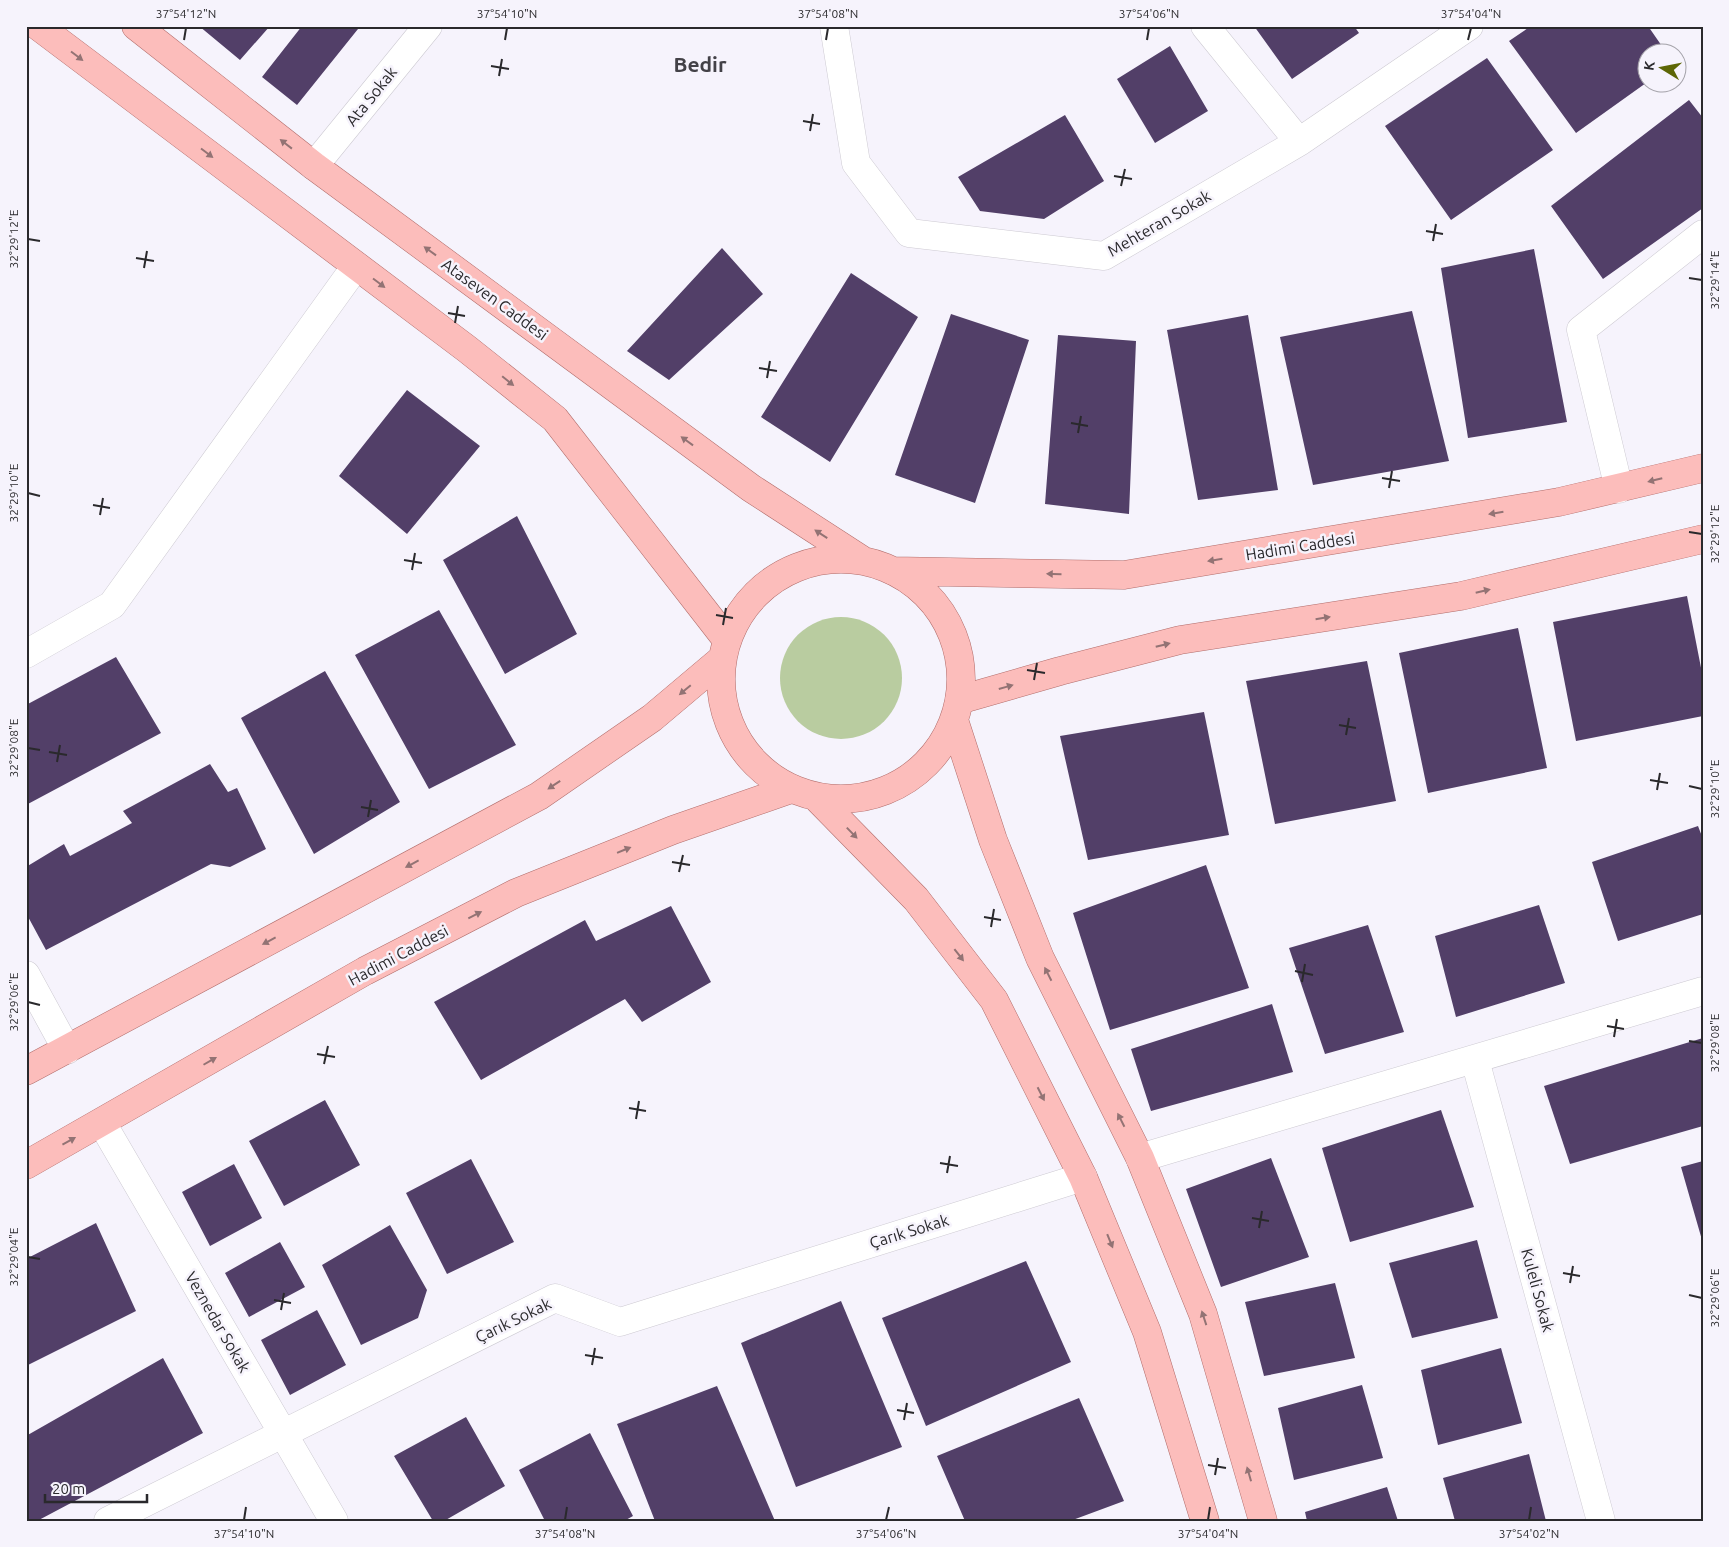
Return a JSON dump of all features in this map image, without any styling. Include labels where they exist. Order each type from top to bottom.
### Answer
[{"type":"main road","points":[[36,26],[356,266],[555,419],[725,649]]},
{"type":"main road","name":"Ataseven Caddesi","points":[[136,26],[314,166],[751,488],[862,560]]},
{"type":"main road","name":"Hadimi Caddesi","points":[[893,570],[1124,575],[1559,502],[1703,468]]},
{"type":"main road","points":[[1263,1521],[1203,1314],[1140,1158],[1040,958],[993,840],[956,710],[959,659],[946,621],[921,589],[893,570],[862,560],[828,560],[795,568],[766,585],[743,610],[725,649],[722,698],[734,736],[758,768],[791,789],[818,798],[846,800],[880,793],[912,777],[937,752],[956,710],[1060,670],[1180,640],[1461,596],[1703,539]]},
{"type":"main road","points":[[26,1071],[539,796],[652,718],[725,649]]},
{"type":"main road","name":"Hadimi Caddesi","points":[[26,1165],[366,971],[516,893],[673,830],[791,789]]},
{"type":"main road","points":[[818,798],[916,899],[994,1000],[1083,1177],[1146,1332],[1205,1521]]},
{"type":"street","points":[[26,39],[36,26]]},
{"type":"street","name":"Ata Sokak","points":[[314,166],[428,26]]},
{"type":"street","name":"Mehteran Sokak","points":[[834,26],[856,163],[909,233],[1104,256],[1299,142],[1469,26]]},
{"type":"street","points":[[1205,26],[1299,142]]},
{"type":"street","points":[[1619,489],[1581,330],[1703,234]]},
{"type":"street","points":[[26,654],[112,605],[356,266]]},
{"type":"street","points":[[26,975],[67,1050]]},
{"type":"street","points":[[1140,1158],[1703,992]]},
{"type":"street","name":"Kuleli Sokak","points":[[1475,1060],[1601,1521]]},
{"type":"street","name":"Veznedar Sokak","points":[[102,1123],[334,1521]]},
{"type":"street","name":"Çarık Sokak","points":[[108,1521],[555,1298],[620,1322],[1083,1177]]},
{"type":"green space","points":[[841,617],[865,621],[884,635],[898,654],[902,678],[898,702],[884,721],[865,735],[841,739],[817,735],[798,721],[784,702],[780,678],[784,654],[798,635],[817,621]]},
{"type":"building","points":[[199,26],[270,26],[240,60]]},
{"type":"building","points":[[302,26],[354,26],[358,29],[297,105],[262,77]]},
{"type":"building","points":[[1254,26],[1354,26],[1359,33],[1292,79]]},
{"type":"building","points":[[1531,26],[1648,26],[1659,42],[1636,42],[1636,90],[1576,133],[1509,41]]},
{"type":"building","points":[[1170,46],[1208,111],[1155,143],[1117,79]]},
{"type":"building","points":[[1487,58],[1553,150],[1451,220],[1385,126]]},
{"type":"building","points":[[1689,100],[1703,118],[1703,208],[1603,279],[1551,206]]},
{"type":"building","points":[[1065,115],[1104,181],[1044,219],[980,211],[958,177]]},
{"type":"building","points":[[722,248],[763,294],[669,380],[627,351]]},
{"type":"building","points":[[1534,249],[1567,422],[1468,438],[1441,268]]},
{"type":"building","points":[[851,273],[918,317],[830,462],[761,417]]},
{"type":"building","points":[[1412,311],[1449,461],[1313,485],[1280,337]]},
{"type":"building","points":[[951,314],[1029,340],[975,503],[895,475]]},
{"type":"building","points":[[1248,315],[1278,490],[1198,500],[1167,330]]},
{"type":"building","points":[[1058,335],[1136,341],[1129,514],[1045,504]]},
{"type":"building","points":[[407,390],[480,446],[407,534],[339,476]]},
{"type":"building","points":[[517,516],[577,634],[505,674],[443,560]]},
{"type":"building","points":[[1687,596],[1703,678],[1703,716],[1576,741],[1553,622]]},
{"type":"building","points":[[439,610],[516,745],[429,789],[355,655]]},
{"type":"building","points":[[1518,628],[1547,768],[1428,793],[1399,653]]},
{"type":"building","points":[[116,657],[161,733],[26,805],[26,705]]},
{"type":"building","points":[[1367,661],[1396,801],[1275,824],[1246,681]]},
{"type":"building","points":[[325,671],[400,802],[314,854],[241,718]]},
{"type":"building","points":[[1204,712],[1229,835],[1088,860],[1060,736]]},
{"type":"building","points":[[210,764],[228,792],[237,788],[266,849],[230,867],[211,864],[46,950],[26,913],[26,867],[64,844],[70,856],[132,823],[123,811]]},
{"type":"building","points":[[1698,826],[1703,839],[1703,914],[1618,941],[1592,862]]},
{"type":"building","points":[[1206,865],[1249,988],[1110,1030],[1073,913]]},
{"type":"building","points":[[1539,905],[1565,983],[1456,1017],[1435,936]]},
{"type":"building","points":[[671,906],[711,982],[642,1022],[625,999],[481,1080],[434,1002],[585,920],[596,941]]},
{"type":"building","points":[[1368,925],[1404,1032],[1325,1054],[1289,948]]},
{"type":"building","points":[[1272,1004],[1293,1072],[1151,1111],[1131,1049]]},
{"type":"building","points":[[1703,1038],[1703,1126],[1570,1164],[1544,1086]]},
{"type":"building","points":[[325,1100],[360,1165],[284,1206],[249,1141]]},
{"type":"building","points":[[1441,1110],[1474,1207],[1350,1242],[1322,1148]]},
{"type":"building","points":[[1271,1158],[1309,1257],[1221,1287],[1186,1189]]},
{"type":"building","points":[[471,1159],[514,1242],[447,1274],[406,1193]]},
{"type":"building","points":[[1703,1161],[1703,1240],[1702,1240],[1681,1167]]},
{"type":"building","points":[[234,1164],[262,1218],[210,1246],[182,1192]]},
{"type":"building","points":[[96,1223],[136,1311],[26,1366],[26,1259]]},
{"type":"building","points":[[390,1225],[427,1290],[418,1318],[361,1345],[322,1265]]},
{"type":"building","points":[[1477,1240],[1498,1318],[1412,1338],[1389,1263]]},
{"type":"building","points":[[280,1242],[305,1287],[249,1317],[225,1273]]},
{"type":"building","points":[[1026,1261],[1071,1362],[926,1426],[882,1318]]},
{"type":"building","points":[[1335,1283],[1355,1358],[1264,1376],[1245,1302]]},
{"type":"building","points":[[841,1301],[902,1447],[796,1487],[741,1343]]},
{"type":"building","points":[[317,1310],[346,1365],[290,1395],[261,1340]]},
{"type":"building","points":[[1501,1348],[1522,1423],[1438,1445],[1421,1370]]},
{"type":"building","points":[[163,1358],[203,1433],[37,1521],[26,1521],[26,1436]]},
{"type":"building","points":[[1362,1385],[1383,1458],[1294,1480],[1278,1408]]},
{"type":"building","points":[[717,1386],[775,1521],[655,1521],[617,1424]]},
{"type":"building","points":[[1079,1398],[1124,1501],[1070,1521],[965,1521],[937,1456]]},
{"type":"building","points":[[466,1417],[505,1486],[444,1521],[433,1521],[394,1456]]},
{"type":"building","points":[[590,1433],[633,1516],[624,1521],[545,1521],[519,1470]]},
{"type":"building","points":[[1529,1454],[1546,1521],[1455,1521],[1443,1478]]},
{"type":"building","points":[[1387,1487],[1398,1521],[1307,1521],[1305,1512]]},
{"type":"district","name":"Bedir","points":[[700,65]]}]
